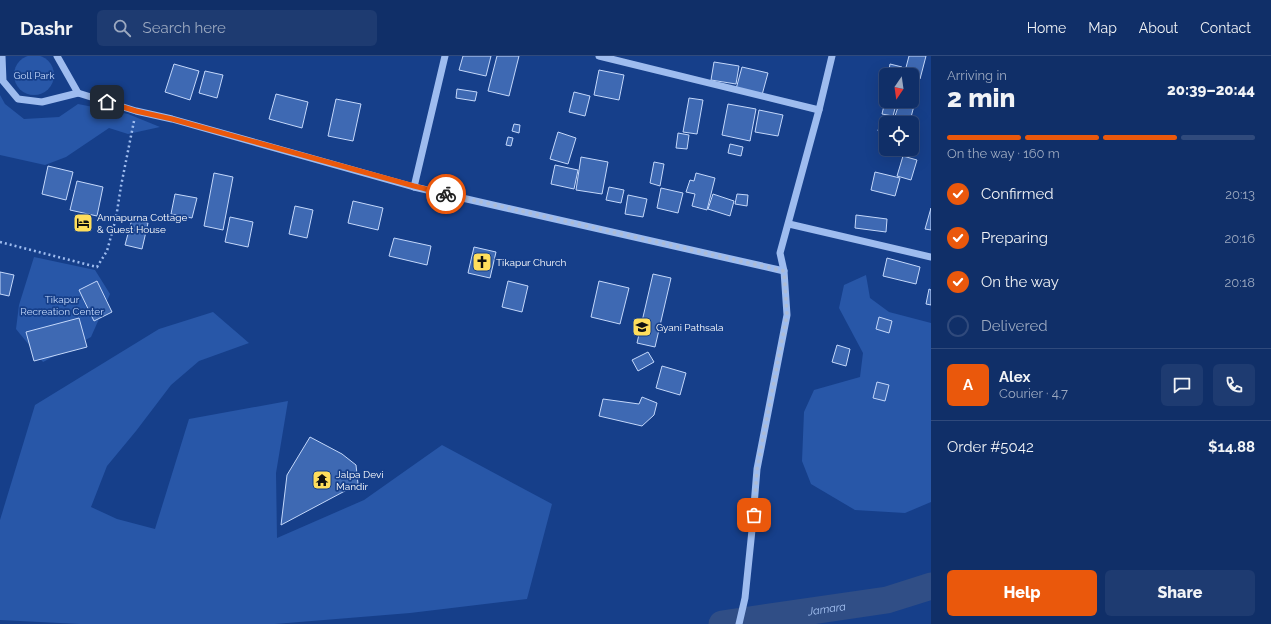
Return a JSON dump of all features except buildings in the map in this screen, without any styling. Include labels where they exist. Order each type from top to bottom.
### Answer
[{"type":"street","points":[[2,56],[3,82],[18,99],[42,102],[78,93],[136,111],[172,119],[414,186],[784,271]]},
{"type":"street","points":[[57,56],[78,93]]},
{"type":"street","points":[[414,186],[445,56]]},
{"type":"street","points":[[599,56],[819,110]]},
{"type":"street","points":[[739,624],[745,598],[757,469],[787,315],[784,271],[780,253],[789,224],[832,56]]},
{"type":"street","points":[[789,224],[931,257]]},
{"type":"path","points":[[0,242],[97,267],[107,250],[116,218],[136,111]]},
{"type":"green space","name":"Goll Park","points":[[38,55],[45,58],[51,64],[54,75],[53,83],[45,92],[38,95],[30,95],[23,92],[15,83],[14,71],[17,64],[26,56]]},
{"type":"green space","points":[[0,95],[5,104],[24,119],[59,117],[78,104],[128,114],[160,127],[128,134],[109,128],[66,157],[45,165],[0,155]]},
{"type":"green space","name":"Tikapur Recreation Center","points":[[34,257],[95,270],[110,294],[91,337],[43,362],[16,329],[19,305]]},
{"type":"green space","points":[[866,275],[870,298],[889,312],[931,323],[931,502],[905,513],[855,510],[811,484],[802,461],[804,412],[814,390],[860,377],[863,353],[839,308],[844,285]]},
{"type":"green space","points":[[213,312],[249,343],[199,361],[171,385],[107,466],[91,507],[117,519],[155,529],[189,419],[288,401],[276,473],[277,538],[364,500],[442,445],[552,504],[527,599],[410,613],[275,624],[80,624],[0,620],[0,520],[35,405],[159,329]]},
{"type":"waterway","name":"Jamara","points":[[722,624],[887,600],[931,586]]},
{"type":"way so far","points":[[446,194],[784,271],[787,315],[757,469],[754,515]]},
{"type":"place","name":"Annapurna Cottage & Guest House","points":[[83,223]]},
{"type":"place","name":"Tikapur Church","points":[[482,262]]},
{"type":"place","name":"Gyani Pathsala","points":[[642,327]]},
{"type":"place","name":"Jalpa Devi Mandir","points":[[322,480]]},
{"type":"route","points":[[107,102],[446,194]]}]
